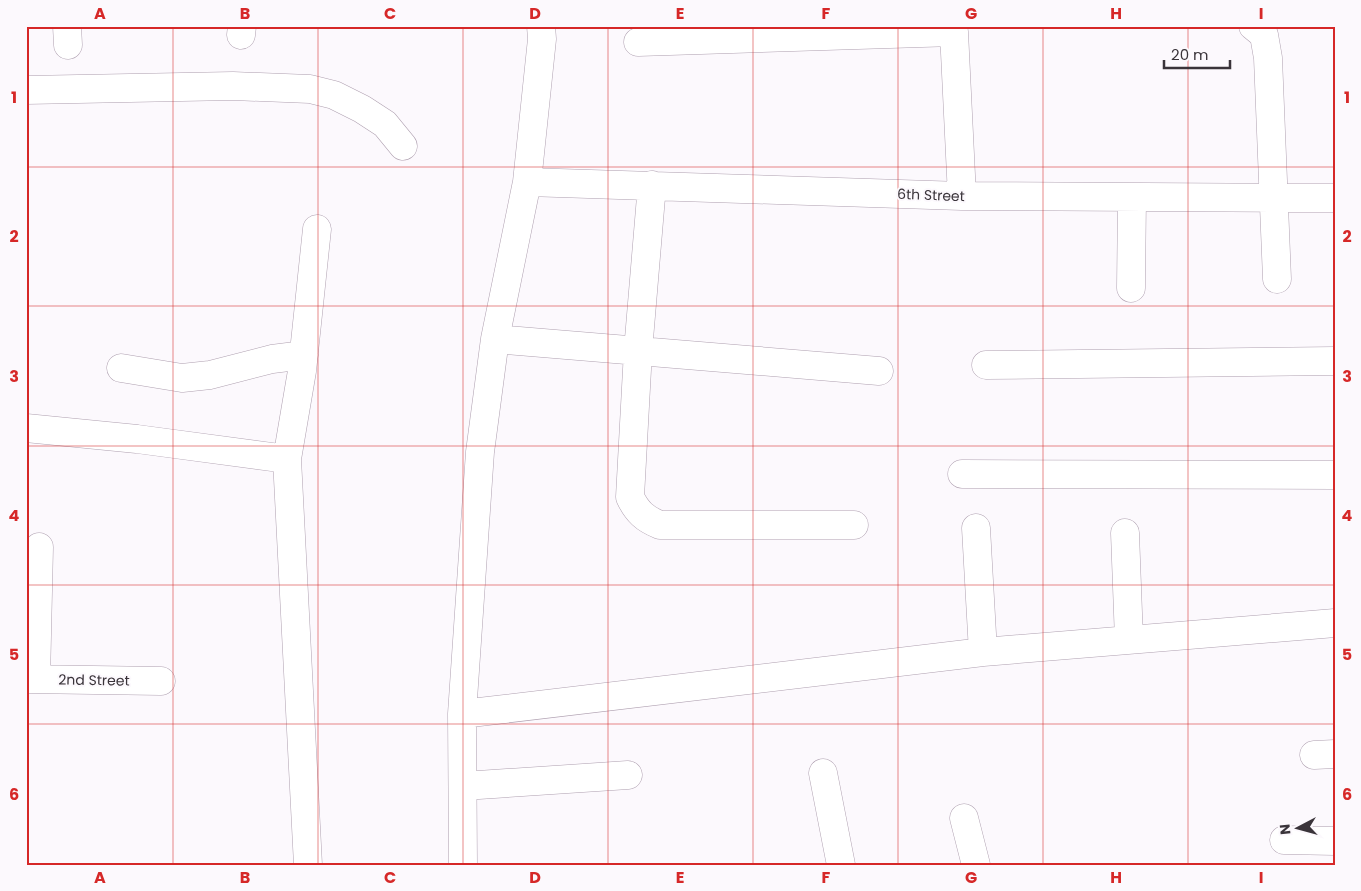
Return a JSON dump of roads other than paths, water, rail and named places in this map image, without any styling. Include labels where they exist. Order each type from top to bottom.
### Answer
[{"type":"street","points":[[463,865],[462,714],[480,452],[495,339],[527,182],[542,39],[541,26]]},
{"type":"street","points":[[1253,26],[1264,35],[1268,58],[1277,278]]},
{"type":"street","points":[[638,42],[954,32],[962,196]]},
{"type":"street","points":[[26,90],[233,86],[310,90],[334,95],[362,109],[385,124],[403,146]]},
{"type":"street","name":"6th Street","points":[[527,182],[962,196],[1335,198]]},
{"type":"street","points":[[652,185],[638,352],[630,498],[636,509],[647,520],[660,525],[854,525]]},
{"type":"street","points":[[1132,197],[1132,288]]},
{"type":"street","points":[[308,865],[287,459],[304,355],[317,229]]},
{"type":"street","points":[[495,339],[880,371]]},
{"type":"street","points":[[121,368],[182,378],[210,375],[272,359],[304,355]]},
{"type":"street","points":[[986,364],[1335,361]]},
{"type":"street","points":[[26,428],[137,439],[287,459]]},
{"type":"street","points":[[962,474],[1335,475]]},
{"type":"street","points":[[976,528],[982,652]]},
{"type":"street","points":[[1125,533],[1129,640]]},
{"type":"street","points":[[31,679],[39,547]]},
{"type":"street","points":[[462,714],[982,652],[1335,623]]},
{"type":"street","name":"2nd Street","points":[[31,679],[161,681]]},
{"type":"street","points":[[823,773],[841,865]]},
{"type":"street","points":[[463,786],[628,775]]},
{"type":"street","points":[[964,818],[976,865]]},
{"type":"street","points":[[1284,840],[1335,841]]}]
